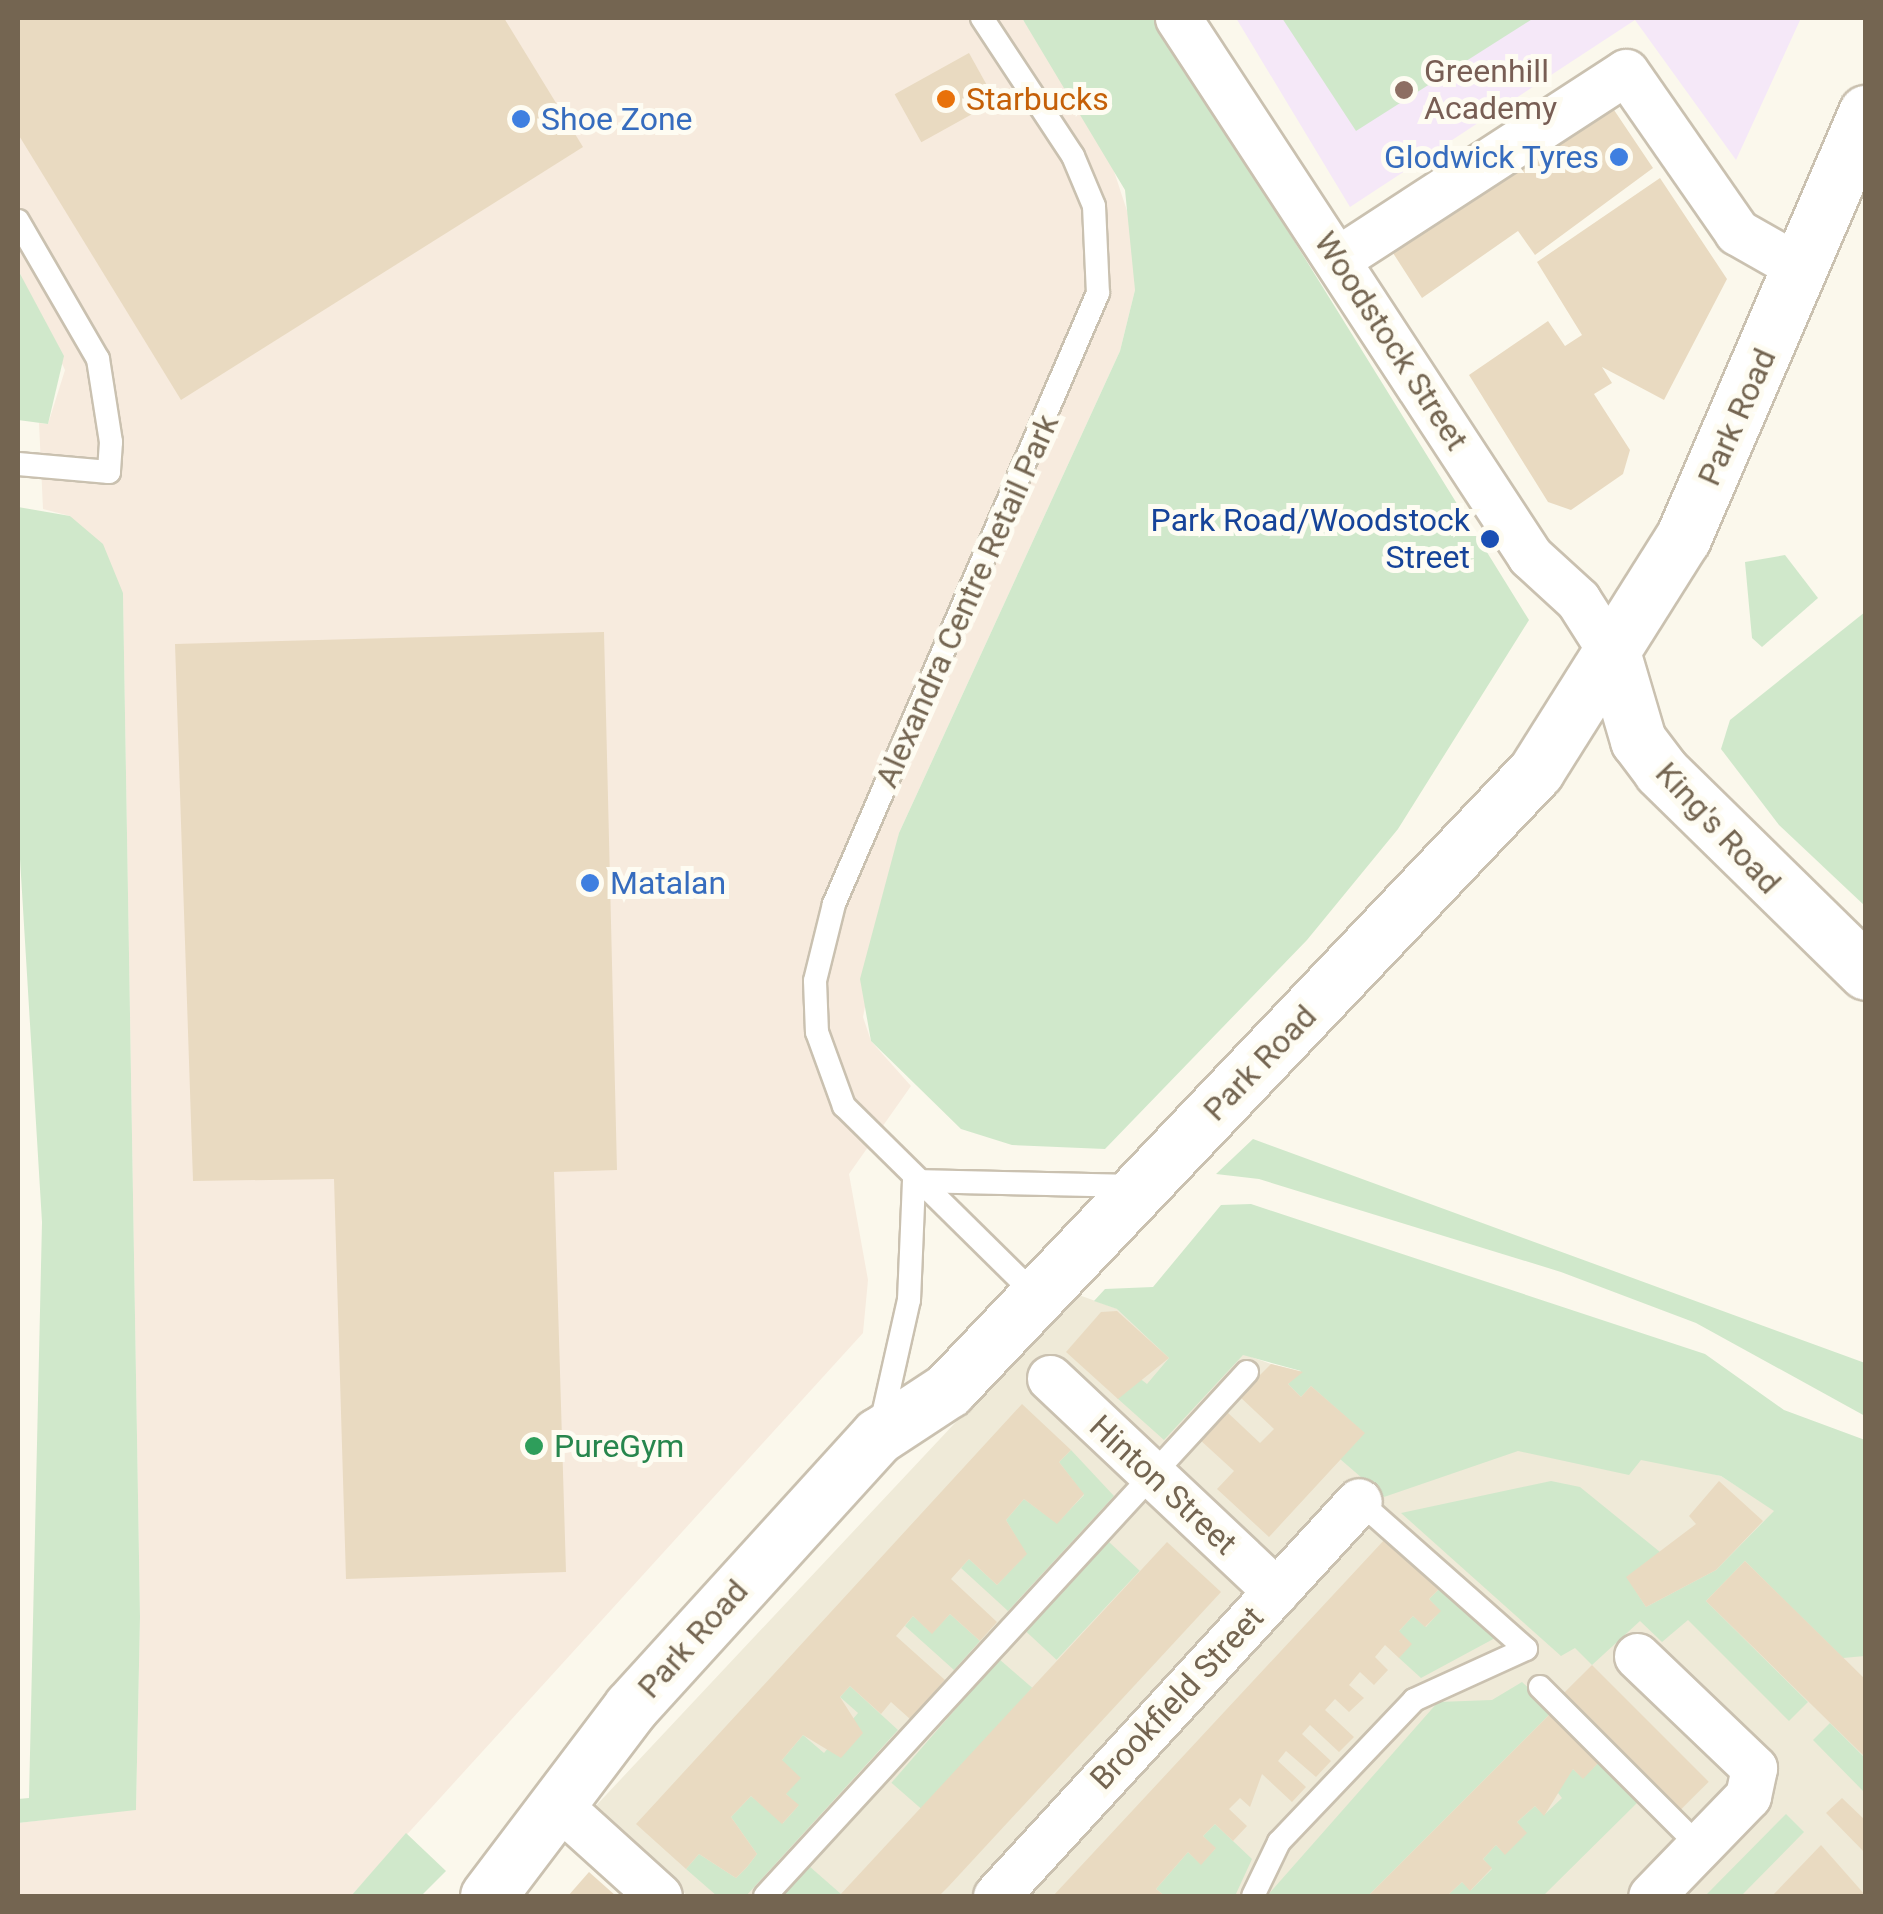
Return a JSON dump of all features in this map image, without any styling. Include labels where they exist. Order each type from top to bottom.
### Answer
[{"type":"street","name":"Woodstock Street","points":[[1178,18],[1530,556],[1578,600],[1613,655]]},
{"type":"street","points":[[1338,259],[1626,72],[1737,232],[1802,270]]},
{"type":"street","name":"Park Road","points":[[488,1896],[555,1802],[878,1436],[948,1390],[1536,771],[1613,655],[1683,538],[1861,135]]},
{"type":"street","name":"King's Road","points":[[1613,655],[1638,740],[1661,771],[1866,972]]},
{"type":"street","name":"Hinton Street","points":[[1050,1378],[1276,1590]]},
{"type":"street","name":"Brookfield Street","points":[[996,1896],[1360,1501]]},
{"type":"street","points":[[1637,1656],[1754,1768],[1748,1796],[1651,1896]]},
{"type":"street","points":[[555,1802],[660,1896]]},
{"type":"lane","name":"Alexandra Centre Retail Park","points":[[982,18],[1073,156],[1094,206],[1101,260],[1081,345],[822,941],[815,982],[827,1068],[844,1106],[914,1181],[1037,1296]]},
{"type":"lane","points":[[18,221],[98,359],[109,472],[26,465]]},
{"type":"lane","points":[[878,1436],[909,1300],[914,1181],[1142,1186]]},
{"type":"lane","points":[[765,1896],[1248,1372]]},
{"type":"lane","points":[[1252,1896],[1279,1842],[1414,1700],[1526,1649],[1360,1501]]},
{"type":"lane","points":[[1540,1687],[1700,1847]]},
{"type":"shaded area","points":[[18,18],[1022,18],[1106,147],[1134,232],[1135,290],[1120,351],[899,833],[863,1017],[871,1041],[911,1086],[849,1174],[868,1280],[863,1333],[351,1896],[18,1896],[18,1823],[136,1809],[140,1617],[123,593],[70,516],[43,509],[39,423],[48,424],[65,370],[18,270]]},
{"type":"shaded area","name":"Greenhill Academy","points":[[1236,18],[1801,18],[1736,160],[1635,20],[1350,207]]},
{"type":"shaded area","points":[[1076,1294],[1271,1364],[1721,1476],[1774,1510],[1865,1595],[1865,1896],[688,1896],[591,1811]]},
{"type":"green space","points":[[1022,18],[1156,18],[1529,620],[1398,829],[1307,940],[1105,1149],[1012,1145],[961,1129],[871,1041],[860,979],[899,833],[1120,351],[1135,290],[1125,190]]},
{"type":"green space","points":[[1282,18],[1534,18],[1356,131]]},
{"type":"green space","points":[[18,270],[64,356],[48,424],[18,420]]},
{"type":"green space","points":[[18,507],[70,516],[103,544],[123,593],[140,1617],[136,1810],[18,1823],[18,1799],[29,1798],[42,1222],[18,826]]},
{"type":"green space","points":[[1785,555],[1818,598],[1762,647],[1752,638],[1745,562]]},
{"type":"green space","points":[[1865,612],[1865,906],[1779,825],[1721,749],[1730,720]]},
{"type":"green space","points":[[1253,1139],[1865,1363],[1865,1416],[1696,1323],[1561,1272],[1259,1179],[1216,1174]]},
{"type":"green space","points":[[1251,1204],[1705,1354],[1784,1410],[1865,1440],[1865,1656],[1843,1658],[1745,1561],[1706,1601],[1808,1702],[1789,1721],[1688,1620],[1662,1642],[1640,1621],[1592,1665],[1575,1648],[1561,1656],[1401,1513],[1551,1481],[1580,1487],[1660,1552],[1627,1577],[1646,1607],[1716,1570],[1774,1511],[1721,1476],[1641,1460],[1629,1475],[1518,1451],[1384,1497],[1340,1459],[1364,1433],[1311,1386],[1301,1397],[1288,1384],[1301,1371],[1243,1355],[1164,1440],[1117,1398],[1138,1377],[1147,1384],[1169,1358],[1117,1309],[1094,1301],[1105,1289],[1153,1287],[1221,1205]]},
{"type":"green space","points":[[1071,1450],[1114,1496],[1008,1611],[961,1568],[969,1559],[997,1585],[1026,1554],[1006,1520],[1024,1499],[1057,1523],[1084,1495],[1059,1462]]},
{"type":"green space","points":[[1109,1542],[1140,1571],[1057,1660],[1026,1631]]},
{"type":"green space","points":[[1440,1588],[1497,1637],[1421,1678],[1399,1658],[1399,1631],[1413,1616],[1426,1627],[1440,1611],[1429,1599]]},
{"type":"green space","points":[[950,1614],[980,1641],[954,1670],[905,1626],[913,1616],[932,1633]]},
{"type":"green space","points":[[999,1659],[1032,1688],[925,1812],[891,1783]]},
{"type":"green space","points":[[1522,1682],[1553,1711],[1368,1896],[1267,1896],[1438,1702],[1492,1700]]},
{"type":"green space","points":[[850,1686],[898,1730],[746,1896],[717,1896],[686,1869],[699,1854],[736,1878],[747,1867],[757,1854],[731,1817],[751,1796],[783,1823],[798,1806],[786,1794],[782,1760],[803,1735],[824,1753],[858,1713],[840,1697]]},
{"type":"green space","points":[[1830,1723],[1865,1758],[1865,1793],[1813,1740]]},
{"type":"green space","points":[[1601,1760],[1641,1799],[1543,1896],[1447,1896],[1462,1882],[1471,1890],[1492,1869],[1483,1859],[1496,1845],[1505,1854],[1526,1833],[1517,1822],[1535,1806],[1544,1815],[1562,1798],[1554,1788],[1573,1769],[1583,1778]]},
{"type":"green space","points":[[1786,1814],[1804,1832],[1741,1896],[1705,1896]]},
{"type":"green space","points":[[1215,1824],[1252,1859],[1235,1896],[1165,1896],[1156,1889],[1188,1852],[1201,1864],[1215,1849],[1203,1836]]},
{"type":"green space","points":[[406,1833],[446,1871],[421,1896],[351,1896]]},
{"type":"green space","points":[[809,1866],[841,1894],[781,1896]]},
{"type":"building","points":[[18,18],[504,18],[583,147],[181,400],[18,134]]},
{"type":"building","name":"Starbucks","points":[[969,53],[996,101],[921,142],[895,94]]},
{"type":"building","points":[[1612,107],[1653,168],[1535,255],[1518,231],[1422,298],[1393,253]]},
{"type":"building","points":[[1660,178],[1727,279],[1664,400],[1602,367],[1612,383],[1594,394],[1630,450],[1623,474],[1571,510],[1548,502],[1469,375],[1548,321],[1565,346],[1582,335],[1537,262]]},
{"type":"building","points":[[604,632],[617,1170],[554,1172],[566,1572],[346,1579],[334,1179],[193,1181],[175,644]]},
{"type":"building","points":[[1117,1311],[1169,1358],[1118,1399],[1066,1352],[1101,1312]]},
{"type":"building","points":[[1271,1364],[1303,1372],[1288,1384],[1301,1397],[1311,1386],[1365,1433],[1269,1537],[1217,1489],[1234,1471],[1199,1439],[1226,1411],[1260,1443],[1274,1429],[1239,1396]]},
{"type":"building","points":[[1022,1404],[1071,1450],[1059,1462],[1084,1494],[1057,1524],[1024,1499],[1006,1520],[1027,1554],[997,1585],[969,1559],[951,1579],[997,1622],[980,1641],[950,1614],[932,1634],[913,1616],[896,1636],[945,1680],[928,1699],[910,1719],[891,1702],[881,1714],[850,1686],[840,1697],[863,1733],[841,1758],[803,1735],[782,1760],[801,1778],[786,1794],[799,1805],[782,1824],[751,1796],[731,1817],[757,1854],[747,1867],[736,1878],[699,1854],[686,1869],[636,1824]]},
{"type":"building","points":[[1719,1481],[1763,1521],[1716,1570],[1646,1607],[1626,1577],[1696,1524],[1689,1516]]},
{"type":"building","points":[[1386,1538],[1440,1588],[1429,1599],[1441,1611],[1425,1627],[1413,1616],[1399,1631],[1412,1644],[1399,1658],[1385,1645],[1375,1657],[1388,1670],[1374,1685],[1360,1672],[1349,1685],[1364,1698],[1349,1712],[1335,1699],[1325,1710],[1354,1737],[1339,1752],[1310,1725],[1302,1734],[1331,1761],[1316,1777],[1286,1751],[1278,1761],[1306,1787],[1292,1802],[1262,1774],[1250,1807],[1240,1798],[1229,1809],[1247,1826],[1233,1841],[1215,1824],[1203,1836],[1216,1848],[1201,1865],[1188,1852],[1156,1889],[1165,1896],[1053,1896]]},
{"type":"building","points":[[1167,1542],[1221,1592],[948,1887],[939,1896],[839,1896]]},
{"type":"building","points":[[1745,1561],[1866,1680],[1866,1758],[1706,1601]]},
{"type":"building","points":[[1592,1665],[1709,1782],[1677,1813],[1560,1697]]},
{"type":"building","points":[[1553,1711],[1601,1760],[1583,1779],[1573,1769],[1544,1816],[1535,1806],[1517,1822],[1527,1833],[1505,1855],[1496,1845],[1483,1859],[1492,1868],[1470,1891],[1462,1882],[1447,1896],[1368,1896]]},
{"type":"building","points":[[1842,1798],[1866,1821],[1866,1854],[1826,1813]]},
{"type":"building","points":[[1821,1845],[1866,1896],[1772,1896]]},
{"type":"building","points":[[589,1872],[616,1896],[568,1896]]},
{"type":"place","name":"Greenhill Academy","points":[[1404,90]]},
{"type":"place","name":"Starbucks","points":[[946,99]]},
{"type":"place","name":"Shoe Zone","points":[[521,119]]},
{"type":"place","name":"Glodwick Tyres","points":[[1619,157]]},
{"type":"place","name":"Park Road/Woodstock Street","points":[[1490,539]]},
{"type":"place","name":"Matalan","points":[[590,883]]},
{"type":"place","name":"PureGym","points":[[534,1446]]}]
